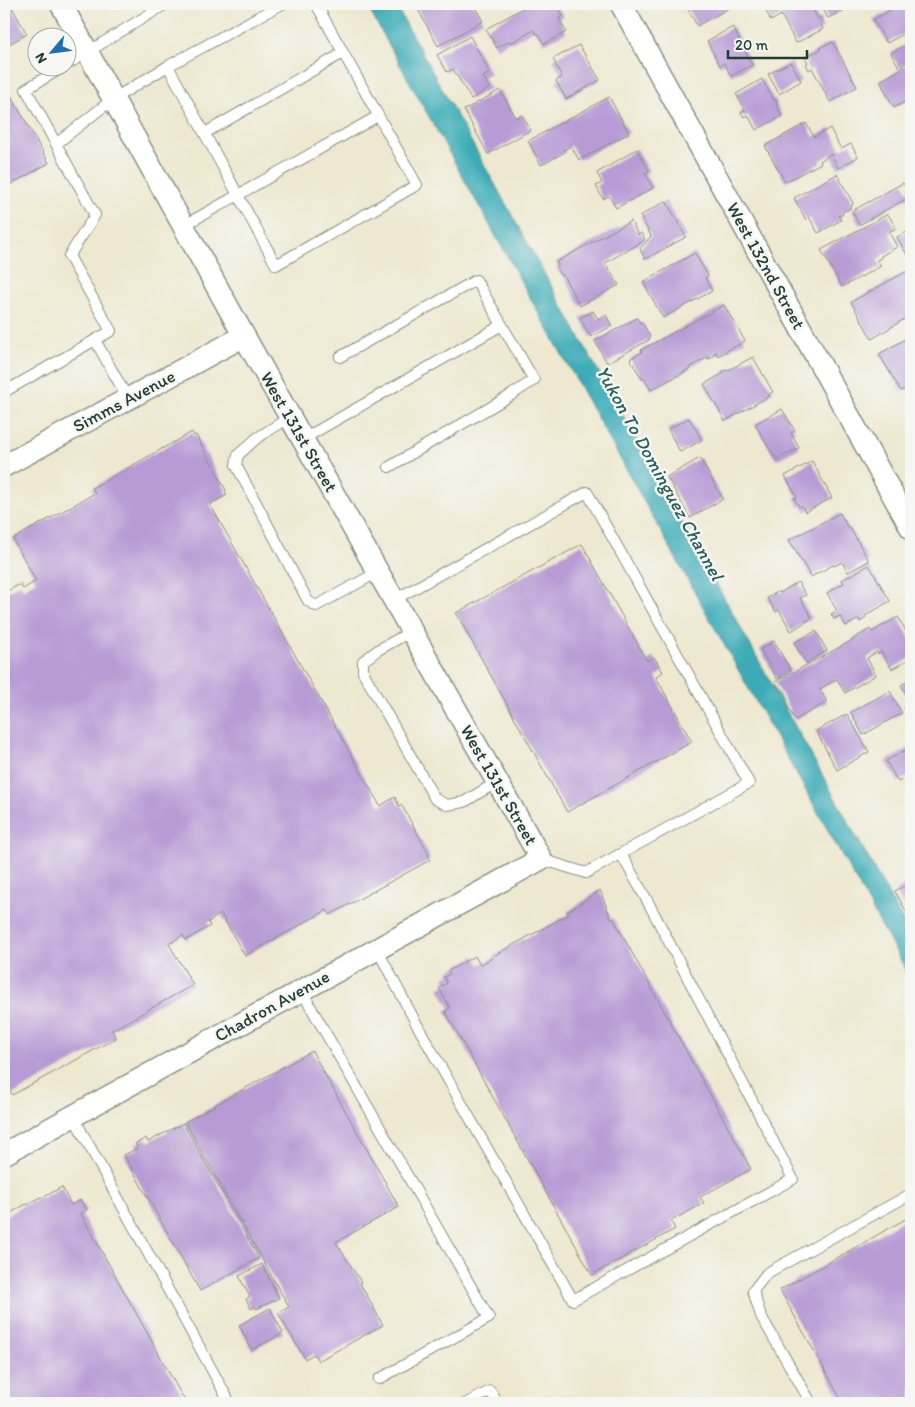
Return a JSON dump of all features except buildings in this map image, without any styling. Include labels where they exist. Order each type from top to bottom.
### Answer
[{"type":"street","name":"West 131st Street","points":[[61,4],[244,336],[541,859]]},
{"type":"street","name":"West 132nd Street","points":[[620,4],[911,528]]},
{"type":"street","name":"Simms Avenue","points":[[4,466],[244,336]]},
{"type":"street","name":"Chadron Avenue","points":[[4,1154],[541,859]]},
{"type":"lane","points":[[78,58],[166,4]]},
{"type":"lane","points":[[56,144],[113,99],[168,66],[282,4]]},
{"type":"lane","points":[[168,66],[276,265],[417,185],[316,4]]},
{"type":"lane","points":[[205,133],[343,53]]},
{"type":"lane","points":[[4,392],[111,331],[70,256],[95,215],[26,89],[45,78]]},
{"type":"lane","points":[[184,226],[378,116]]},
{"type":"lane","points":[[340,357],[476,280],[534,380],[389,467]]},
{"type":"lane","points":[[303,439],[502,325]]},
{"type":"lane","points":[[95,340],[128,399]]},
{"type":"lane","points":[[290,417],[257,438],[238,455],[236,465],[308,602],[316,606],[378,572]]},
{"type":"lane","points":[[394,600],[587,492],[749,783],[586,873],[541,859]]},
{"type":"lane","points":[[412,631],[378,650],[363,661],[363,672],[435,799],[447,805],[464,802],[497,782]]},
{"type":"lane","points":[[377,949],[416,1023],[573,1300],[793,1179],[621,854]]},
{"type":"lane","points":[[301,990],[489,1318],[379,1379]]},
{"type":"lane","points":[[73,1116],[230,1403]]},
{"type":"lane","points":[[811,1403],[761,1316],[754,1291],[767,1274],[911,1194]]},
{"type":"lane","points":[[467,1403],[490,1391],[498,1403]]},
{"type":"water","points":[[366,4],[395,4],[911,935],[911,979]]},
{"type":"water label","name":"Yukon To Dominguez Channel","points":[[660,473]]}]
